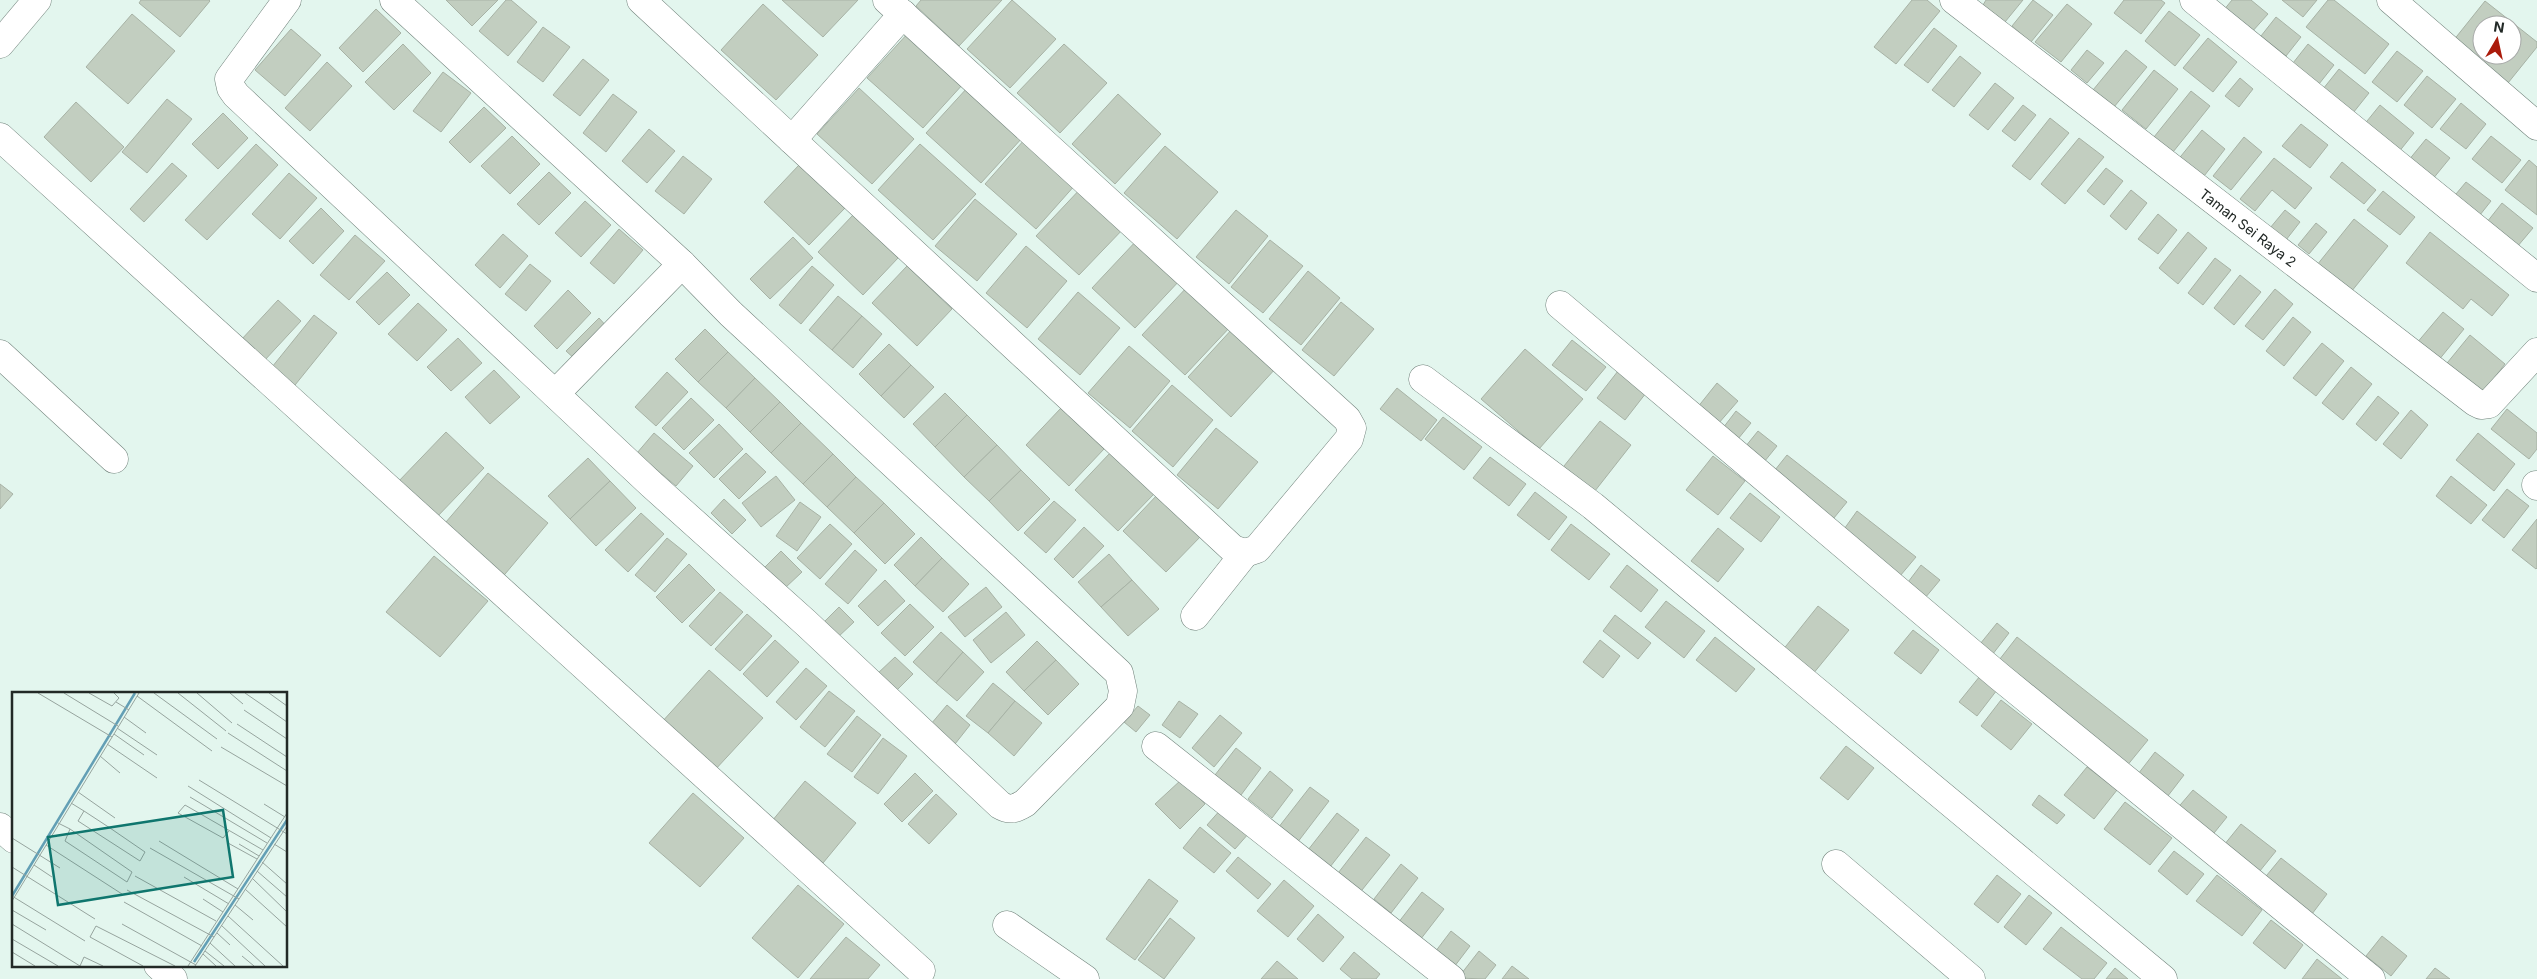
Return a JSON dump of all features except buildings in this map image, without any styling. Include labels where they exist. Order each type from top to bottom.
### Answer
[{"type":"street","points":[[0,44],[37,0]]},
{"type":"street","points":[[287,0],[229,78],[230,88],[650,484],[806,623],[1000,805],[1007,809],[1015,809],[1025,803],[1120,706],[1123,691],[1119,673],[731,314],[682,264],[394,0]]},
{"type":"street","points":[[640,0],[1233,549],[1245,553]]},
{"type":"street","name":"Taman Sei Raya 2","points":[[1954,0],[2475,402],[2481,405],[2489,404],[2537,352]]},
{"type":"street","points":[[2194,0],[2537,278]]},
{"type":"street","points":[[2391,0],[2537,126]]},
{"type":"street","points":[[792,140],[895,7],[1347,419],[1352,428],[1349,439],[1257,549],[1245,553],[1194,616]]},
{"type":"street","points":[[0,137],[921,971]]},
{"type":"street","points":[[555,394],[682,264]]},
{"type":"street","points":[[1560,305],[2000,677],[2371,979]]},
{"type":"street","points":[[0,354],[114,459]]},
{"type":"street","points":[[1423,379],[1593,506],[2163,979]]},
{"type":"street","points":[[1156,746],[1451,979]]},
{"type":"street","points":[[0,827],[12,837]]},
{"type":"street","points":[[1836,864],[1971,979]]},
{"type":"street","points":[[1007,925],[1085,979]]},
{"type":"street","points":[[159,966],[173,979]]}]
